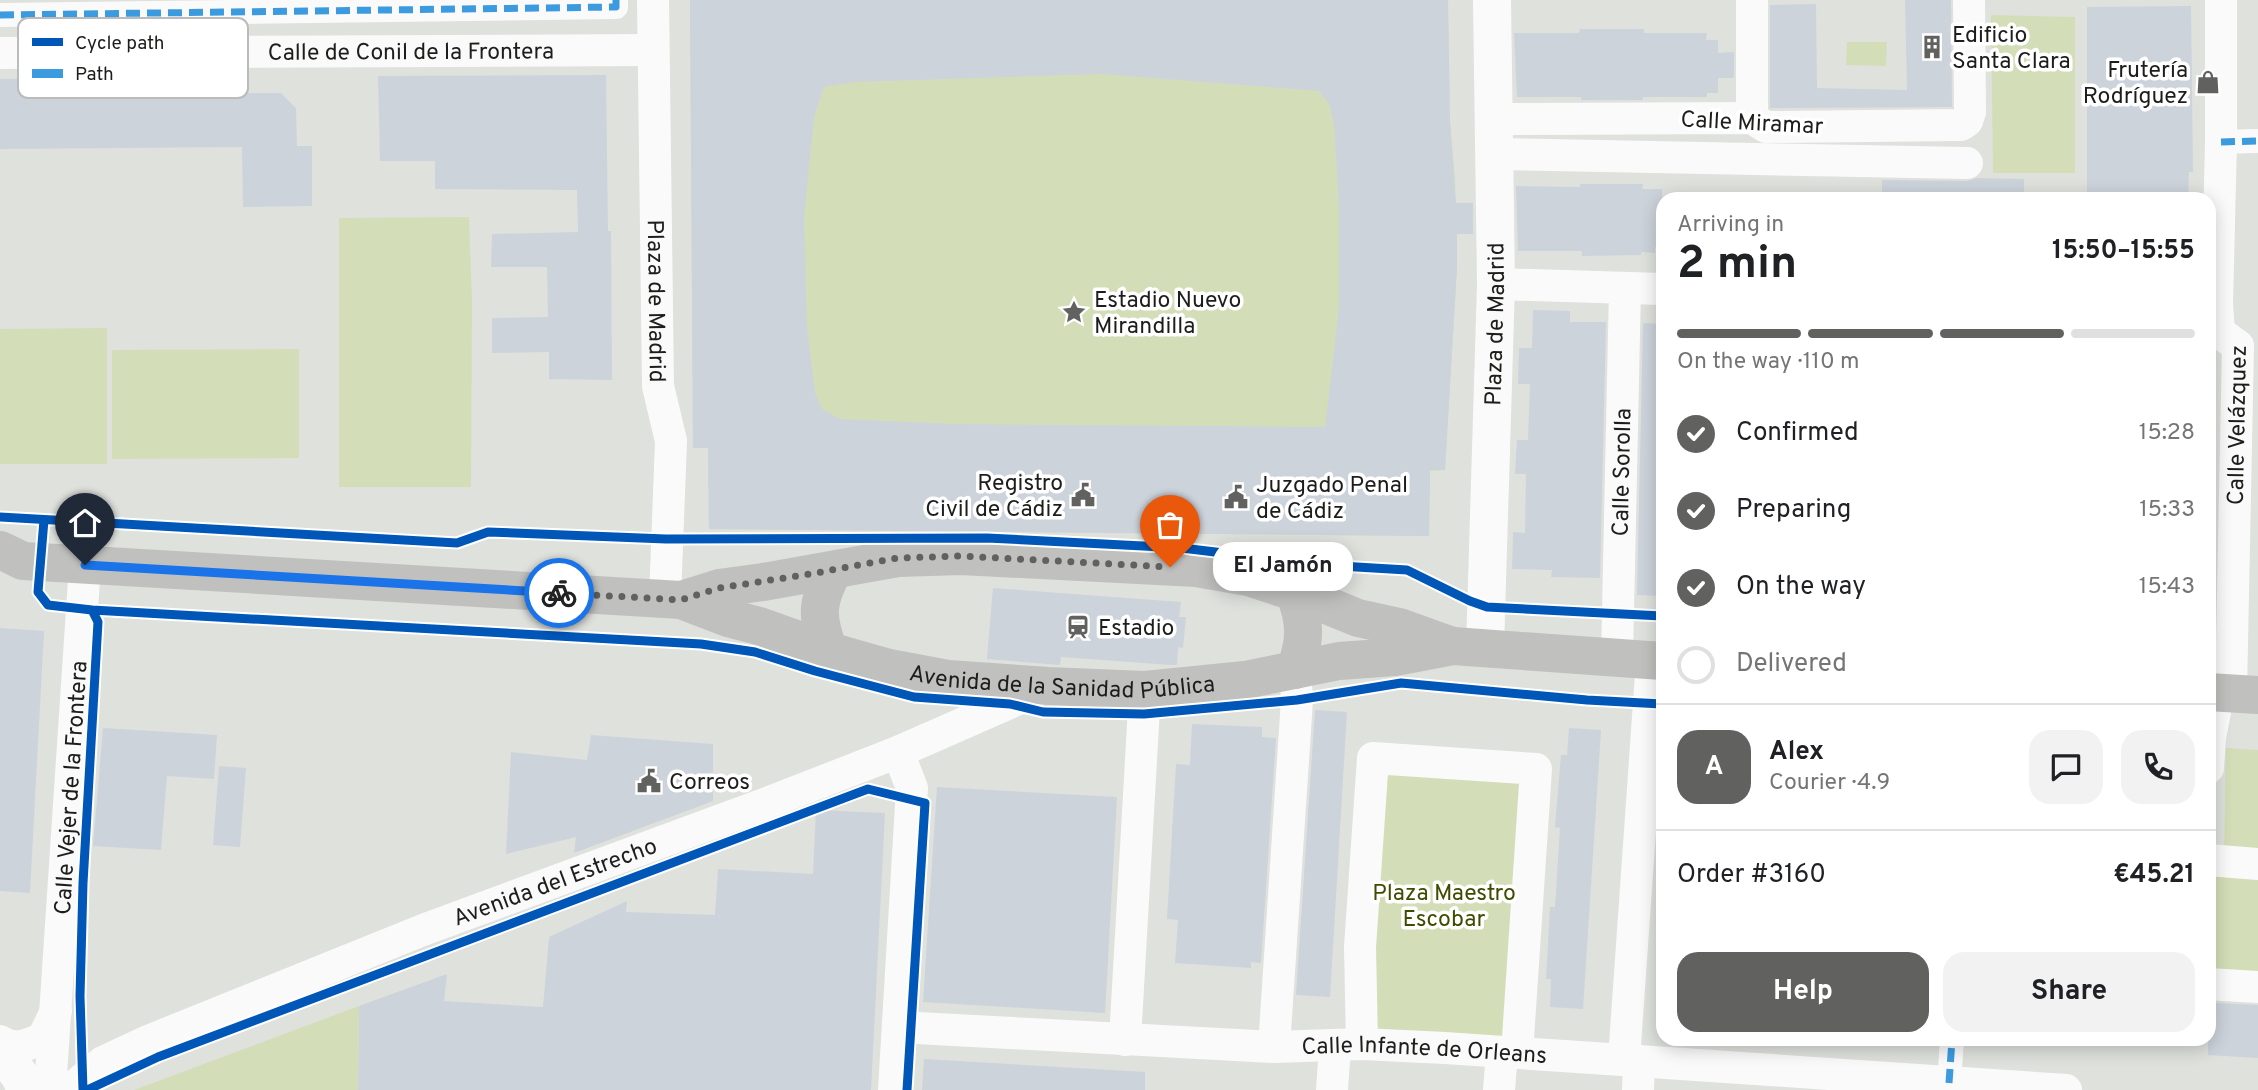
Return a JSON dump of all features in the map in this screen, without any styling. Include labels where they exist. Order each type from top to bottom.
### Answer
[{"type":"main road","name":"Avenida de la Sanidad Pública","points":[[673,600],[719,588],[898,558],[961,556],[1196,568],[1248,577],[1358,618],[1469,647],[1644,660]]},
{"type":"main road","name":"Avenida de la Sanidad Pública","points":[[8,562],[673,600],[890,668],[948,679],[1048,686],[1145,690],[1245,680],[1339,661],[1469,647]]},
{"type":"main road","points":[[830,651],[821,630],[818,609],[822,592],[834,570]]},
{"type":"main road","points":[[1294,592],[1302,611],[1304,630],[1301,653],[1295,670]]},
{"type":"street","points":[[0,15],[616,7],[616,0]]},
{"type":"street","name":"Plaza de Madrid","points":[[653,0],[658,387],[671,441],[673,600]]},
{"type":"street","name":"Plaza de Madrid","points":[[1469,647],[1496,284],[1492,0]]},
{"type":"street","points":[[1752,0],[1752,118]]},
{"type":"street","name":"Calle Miramar","points":[[1494,136],[1752,118],[1766,127],[1961,125],[1967,121],[1970,112],[1969,0]]},
{"type":"street","name":"Calle Velázquez","points":[[2216,243],[2221,142],[2221,0]]},
{"type":"street","name":"Calle de Conil de la Frontera","points":[[248,52],[653,50]]},
{"type":"street","name":"Calle de Conil de la Frontera","points":[[0,53],[18,53]]},
{"type":"street","name":"Calle Miramar","points":[[1494,136],[1967,163]]},
{"type":"street","points":[[2221,142],[2258,141]]},
{"type":"street","points":[[1496,284],[1656,289]]},
{"type":"street","name":"Calle Sorolla","points":[[1626,288],[1644,660],[1634,1070]]},
{"type":"street","name":"Calle Velázquez","points":[[2216,318],[2219,332],[2248,346],[2229,693],[2216,723]]},
{"type":"street","name":"Calle Vejer de la Frontera","points":[[50,1090],[85,565]]},
{"type":"street","points":[[1274,1047],[1297,700],[1295,670]]},
{"type":"street","name":"Avenida del Estrecho","points":[[70,1090],[103,1062],[148,1041],[447,921],[898,752],[1048,686]]},
{"type":"street","points":[[1125,1040],[1145,690]]},
{"type":"street","points":[[894,1090],[912,788],[898,752]]},
{"type":"street","points":[[1332,1090],[1348,1045],[1360,947],[1373,758],[1536,769],[1509,1053],[1499,1090]]},
{"type":"street","points":[[2216,861],[2258,864]]},
{"type":"street","points":[[2216,984],[2258,987]]},
{"type":"street","name":"Calle Vejer de la Frontera","points":[[0,1041],[8,1047],[24,1046],[43,1038],[57,1010]]},
{"type":"street","name":"Calle Infante de Orleans","points":[[898,1027],[1274,1047],[1348,1045],[1509,1053],[1634,1070],[2066,1090]]},
{"type":"street","points":[[1949,1083],[1952,1046]]},
{"type":"street","points":[[0,1050],[20,1076],[26,1090]]},
{"type":"green space","name":"Estadio Nuevo Mirandilla","points":[[690,0],[1448,0],[1457,267],[1445,470],[1430,471],[1429,536],[709,529],[708,448],[693,448]]},
{"type":"green space","points":[[1991,15],[2075,17],[2075,173],[1993,173]]},
{"type":"green space","points":[[1847,42],[1887,42],[1886,66],[1846,65]]},
{"type":"green space","points":[[469,217],[472,302],[471,487],[339,487],[339,218]]},
{"type":"green space","points":[[107,328],[107,464],[0,464],[0,329]]},
{"type":"green space","points":[[299,349],[299,458],[112,459],[112,350]]},
{"type":"green space","points":[[2226,748],[2258,750],[2258,856],[2224,855]]},
{"type":"green space","name":"Plaza Maestro Escobar","points":[[1378,765],[1527,774],[1509,1046],[1360,1036]]},
{"type":"green space","points":[[2216,876],[2258,879],[2258,977],[2216,974]]},
{"type":"green space","points":[[359,1006],[358,1090],[134,1090]]},
{"type":"building","points":[[690,0],[1448,0],[1450,121],[1456,203],[1473,203],[1473,234],[1457,234],[1445,470],[1430,470],[1429,536],[709,529],[708,448],[693,448]],"holes":[[[1100,74],[1319,91],[1329,104],[1334,124],[1339,209],[1339,307],[1325,427],[957,424],[840,419],[822,409],[815,392],[807,327],[804,218],[814,117],[824,87],[854,82]]]},
{"type":"building","name":"Edificio Santa Clara","points":[[1905,0],[1951,0],[1952,107],[1770,108],[1770,5],[1816,4],[1817,88],[1907,90]]},
{"type":"building","points":[[2191,6],[2193,172],[2189,172],[2188,192],[2087,192],[2087,7]]},
{"type":"building","points":[[1580,29],[1707,33],[1706,40],[1718,40],[1718,53],[1734,52],[1734,78],[1718,78],[1718,93],[1707,93],[1707,97],[1581,100],[1581,97],[1517,97],[1514,33],[1579,33]]},
{"type":"building","points":[[606,75],[612,380],[549,379],[549,352],[492,353],[492,318],[548,317],[547,267],[491,267],[492,234],[578,232],[577,190],[435,189],[435,161],[380,161],[378,76]]},
{"type":"building","points":[[0,79],[18,79],[18,98],[248,98],[248,93],[281,93],[296,108],[297,146],[312,146],[312,206],[243,207],[242,147],[0,149]]},
{"type":"building","points":[[1977,178],[2024,179],[2024,192],[1882,192],[1882,180],[1967,181]]},
{"type":"building","points":[[1580,184],[1643,184],[1642,189],[1662,189],[1662,192],[1656,192],[1655,253],[1582,256],[1582,251],[1518,251],[1516,186],[1580,187]]},
{"type":"building","points":[[1533,310],[1570,311],[1570,322],[1606,322],[1600,578],[1551,577],[1552,570],[1512,569],[1513,532],[1525,533],[1526,474],[1515,474],[1517,440],[1528,440],[1530,384],[1518,384],[1519,348],[1532,348]]},
{"type":"building","points":[[1643,323],[1656,324],[1656,596],[1637,595]]},
{"type":"building","points":[[993,588],[1181,602],[1179,617],[1186,617],[1183,648],[1178,647],[1177,665],[1061,657],[1060,665],[987,659]]},
{"type":"building","points":[[0,628],[44,631],[30,893],[0,891]]},
{"type":"building","points":[[1315,710],[1347,712],[1330,997],[1296,995]]},
{"type":"building","points":[[1192,724],[1262,727],[1262,737],[1276,738],[1261,963],[1251,962],[1251,968],[1175,963],[1178,920],[1167,919],[1176,764],[1190,765]]},
{"type":"building","points":[[103,728],[217,735],[214,779],[167,776],[161,850],[93,846]]},
{"type":"building","points":[[1569,728],[1601,730],[1583,1009],[1550,1007],[1551,979],[1546,979],[1550,907],[1555,907],[1560,828],[1555,827],[1561,755],[1567,755]]},
{"type":"building","name":"Correos","points":[[591,735],[713,744],[713,801],[574,853],[576,837],[506,854],[511,752],[587,760]]},
{"type":"building","points":[[219,766],[246,768],[240,847],[213,845]]},
{"type":"building","points":[[937,787],[1117,797],[1105,1013],[923,1002]]},
{"type":"building","points":[[816,810],[885,813],[871,1090],[358,1090],[359,1006],[447,974],[444,1001],[543,1007],[549,937],[627,901],[626,912],[715,915],[718,869],[813,874]]},
{"type":"building","points":[[2216,1003],[2258,1005],[2258,1058],[2208,1055],[2208,1046],[2216,1046]]},
{"type":"building","points":[[924,1059],[1145,1072],[1145,1090],[922,1090]]},
{"type":"marked path","points":[[0,15],[616,7],[616,0]]},
{"type":"marked path","points":[[2221,142],[2258,141]]},
{"type":"marked path","points":[[1949,1083],[1952,1046]]},
{"type":"cycle path","points":[[0,517],[457,543],[488,532],[666,539],[987,538],[1182,548],[1323,565],[1407,570],[1487,607],[1656,616]]},
{"type":"cycle path","points":[[44,520],[38,592],[48,605],[92,610],[98,622],[83,883],[80,996],[83,1090]]},
{"type":"cycle path","points":[[92,610],[701,644],[755,652],[914,697],[1010,704],[1043,712],[1144,714],[1297,700],[1401,683],[1656,704]]},
{"type":"cycle path","points":[[87,1090],[158,1057],[868,789],[925,803],[907,1090]]},
{"type":"way so far","points":[[559,593],[681,600],[719,588],[898,558],[961,556],[1170,567]]},
{"type":"place","name":"Edificio Santa Clara","points":[[1932,47]]},
{"type":"place","name":"Frutería Rodríguez","points":[[2208,82]]},
{"type":"place","name":"Estadio Nuevo Mirandilla","points":[[1074,312]]},
{"type":"place","name":"Registro Civil de Cádiz","points":[[1083,495]]},
{"type":"place","name":"Juzgado Penal de Cádiz","points":[[1236,497]]},
{"type":"place","name":"El Jamón","points":[[1170,567]]},
{"type":"place","name":"Estadio","points":[[1078,627]]},
{"type":"place","name":"Correos","points":[[649,781]]},
{"type":"route","points":[[85,565],[559,593]]}]
